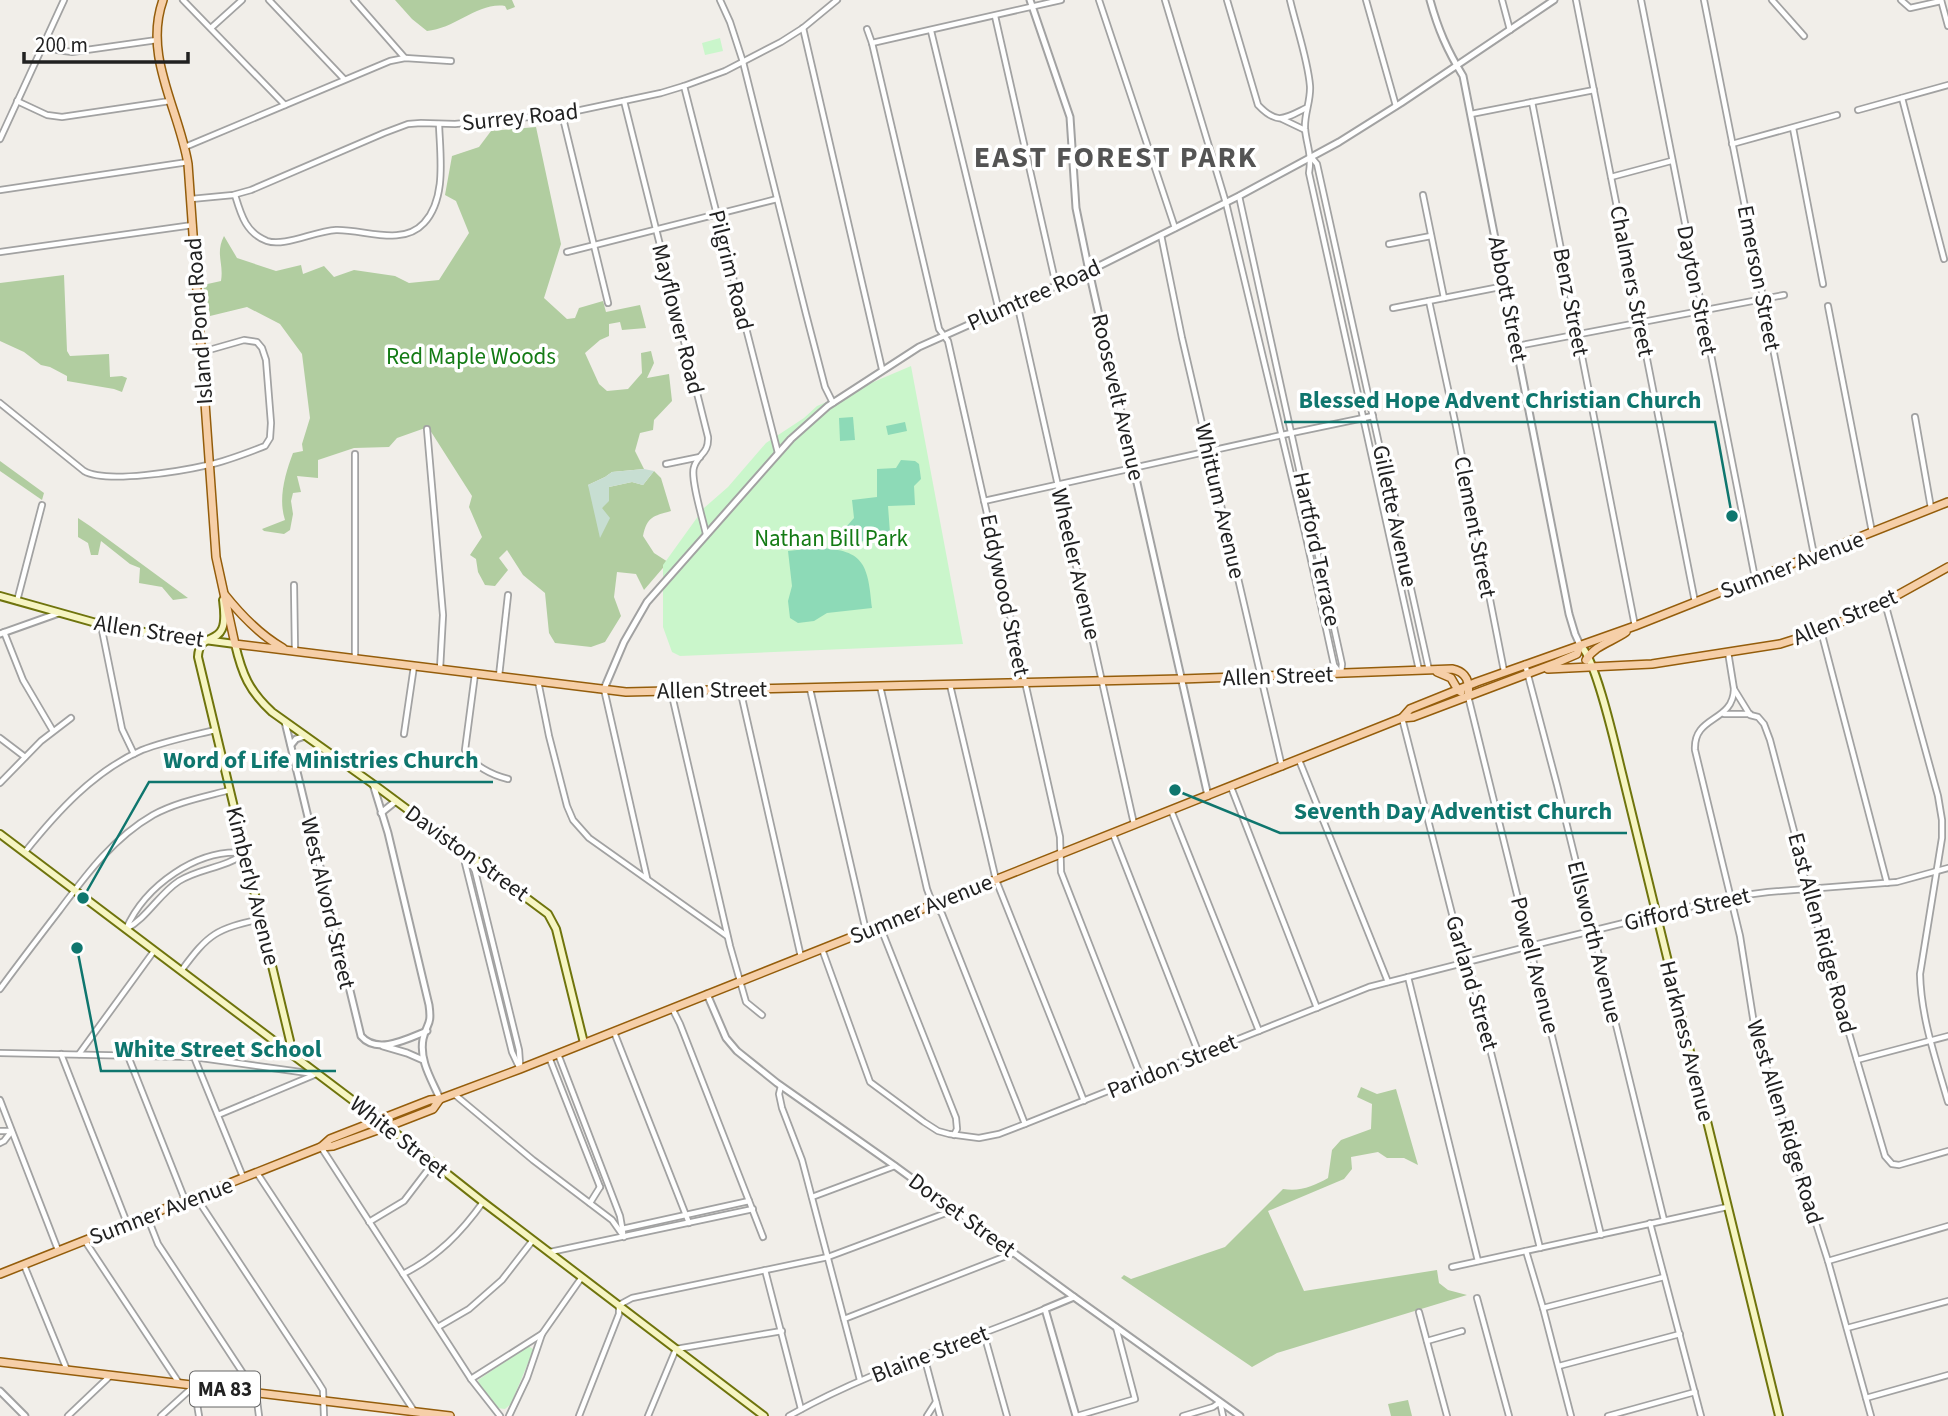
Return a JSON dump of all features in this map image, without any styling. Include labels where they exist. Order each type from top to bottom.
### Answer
[{"type":"main road","name":"Island Pond Road","points":[[163,0],[158,19],[157,40],[160,69],[188,162],[216,557],[235,644]]},
{"type":"main road","name":"Sumner Avenue","points":[[1402,718],[1410,709],[1504,671],[1635,626],[1948,502]]},
{"type":"main road","name":"Allen Street","points":[[1528,673],[1553,668],[1652,664],[1780,644],[1821,631],[1885,602],[1948,567]]},
{"type":"main road","points":[[205,640],[223,628],[222,591]]},
{"type":"main road","points":[[222,591],[240,614],[273,642],[286,649]]},
{"type":"main road","name":"Allen Street","points":[[0,596],[101,625],[625,692],[1457,670],[1465,675],[1470,685]]},
{"type":"main road","name":"Sumner Avenue","points":[[1587,658],[1599,646],[1635,626]]},
{"type":"main road","name":"Kimberly Avenue","points":[[205,640],[199,647],[198,657],[290,1041],[290,1052]]},
{"type":"main road","name":"Daviston Street","points":[[235,644],[249,687],[265,706],[538,906],[551,919],[556,929],[584,1043]]},
{"type":"main road","name":"Sumner Avenue","points":[[321,1147],[330,1139],[520,1069],[1402,718],[1413,718],[1575,655],[1580,645]]},
{"type":"main road","points":[[1580,645],[1587,658]]},
{"type":"main road","name":"Harkness Avenue","points":[[1587,658],[1599,687],[1622,773],[1779,1416]]},
{"type":"main road","points":[[1430,671],[1449,676],[1458,690],[1468,696],[1470,685]]},
{"type":"main road","name":"White Street","points":[[1,837],[290,1052],[764,1416]]},
{"type":"main road","name":"Sumner Avenue","points":[[0,1274],[321,1147],[332,1146],[388,1127],[433,1109],[440,1099]]},
{"type":"main road","name":"MA 83","points":[[0,1362],[322,1401],[386,1412],[450,1416]]},
{"type":"street","points":[[0,139],[64,0]]},
{"type":"street","points":[[183,0],[285,105]]},
{"type":"street","points":[[211,28],[242,0]]},
{"type":"street","points":[[269,0],[344,79]]},
{"type":"street","points":[[354,0],[405,58]]},
{"type":"street","points":[[720,0],[743,62],[822,375],[832,403]]},
{"type":"street","name":"Surrey Road","points":[[191,199],[235,195],[251,190],[401,126],[421,122],[439,124],[492,121],[562,114],[624,102],[684,86],[743,62],[781,42],[837,0]]},
{"type":"street","points":[[872,43],[995,16],[1032,3],[1061,0]]},
{"type":"street","points":[[1100,0],[1175,228]]},
{"type":"street","name":"Hartford Terrace","points":[[1165,0],[1226,203],[1334,665],[1341,674]]},
{"type":"street","points":[[1227,0],[1258,105],[1269,116],[1306,130]]},
{"type":"street","name":"Gillette Avenue","points":[[1290,0],[1309,78],[1310,93],[1306,108],[1306,130],[1311,157],[1309,173],[1419,671]]},
{"type":"street","points":[[1366,0],[1396,106]]},
{"type":"street","name":"Abbott Street","points":[[1430,0],[1439,32],[1463,76],[1569,614],[1580,645]]},
{"type":"street","points":[[1502,0],[1510,30]]},
{"type":"street","name":"Plumtree Road","points":[[604,689],[640,613],[778,453],[807,423],[832,403],[919,347],[1089,271],[1226,203],[1364,128],[1554,0]]},
{"type":"street","name":"Chalmers Street","points":[[1576,0],[1695,603]]},
{"type":"street","name":"Dayton Street","points":[[1641,0],[1755,579]]},
{"type":"street","name":"Emerson Street","points":[[1704,0],[1814,555]]},
{"type":"street","points":[[1772,0],[1804,36]]},
{"type":"street","points":[[1900,0],[1910,8],[1941,1],[1948,26]]},
{"type":"street","name":"Roosevelt Avenue","points":[[1032,3],[1070,117],[1076,208],[1208,796]]},
{"type":"street","points":[[995,16],[1056,285]]},
{"type":"street","points":[[803,28],[882,369]]},
{"type":"street","name":"Eddywood Street","points":[[867,29],[939,329],[945,336],[984,502],[1060,837],[1061,872],[1142,1077]]},
{"type":"street","points":[[931,30],[999,311]]},
{"type":"street","points":[[45,42],[57,50],[72,52],[157,40]]},
{"type":"street","points":[[185,148],[387,62],[405,58],[451,61]]},
{"type":"street","points":[[1858,110],[1948,85]]},
{"type":"street","name":"Pilgrim Road","points":[[684,86],[778,453]]},
{"type":"street","points":[[1471,114],[1594,90]]},
{"type":"street","points":[[1902,98],[1944,259]]},
{"type":"street","points":[[18,101],[47,115],[62,117],[171,101]]},
{"type":"street","name":"Mayflower Road","points":[[624,102],[708,437],[707,449],[695,463],[693,474],[706,534]]},
{"type":"street","name":"Benz Street","points":[[1532,102],[1635,626]]},
{"type":"street","points":[[1282,119],[1306,108]]},
{"type":"street","points":[[562,114],[608,303]]},
{"type":"street","points":[[1732,144],[1837,115]]},
{"type":"street","points":[[235,195],[246,225],[257,236],[271,242],[286,242],[330,230],[396,236],[407,234],[418,229],[427,220],[436,200],[440,179],[439,124]]},
{"type":"street","points":[[1793,128],[1823,284]]},
{"type":"street","name":"Gillette Avenue","points":[[1311,157],[1317,164],[1430,671]]},
{"type":"street","points":[[1611,177],[1672,161]]},
{"type":"street","points":[[0,190],[188,162]]},
{"type":"street","points":[[1423,195],[1444,298]]},
{"type":"street","name":"Hartford Terrace","points":[[1239,196],[1342,664],[1341,674]]},
{"type":"street","points":[[567,252],[777,199]]},
{"type":"street","points":[[0,252],[193,225]]},
{"type":"street","name":"Whittum Avenue","points":[[1161,235],[1282,767]]},
{"type":"street","points":[[1389,244],[1431,236]]},
{"type":"street","points":[[1325,245],[1335,243]]},
{"type":"street","points":[[1393,308],[1505,286]]},
{"type":"street","points":[[1517,346],[1784,295]]},
{"type":"street","name":"Clement Street","points":[[1429,301],[1504,671]]},
{"type":"street","name":"Wheeler Avenue","points":[[1017,303],[1134,825]]},
{"type":"street","points":[[1828,306],[1872,533]]},
{"type":"street","points":[[1344,331],[1354,329]]},
{"type":"street","points":[[0,403],[91,475],[148,475],[209,465],[266,445],[271,436],[271,423],[266,360],[260,345],[253,341],[242,341],[201,352]]},
{"type":"street","points":[[984,502],[1373,416]]},
{"type":"street","points":[[1915,417],[1931,509]]},
{"type":"street","points":[[427,429],[442,608],[440,670]]},
{"type":"street","points":[[355,454],[355,659]]},
{"type":"street","points":[[666,464],[701,456]]},
{"type":"street","points":[[17,601],[41,505]]},
{"type":"street","points":[[1391,542],[1401,541]]},
{"type":"street","points":[[294,585],[295,651]]},
{"type":"street","points":[[499,677],[508,595]]},
{"type":"street","points":[[1885,602],[1941,814],[1942,838],[1938,871],[1920,974],[1923,1011],[1948,1102]]},
{"type":"street","points":[[53,731],[23,680],[2,633],[60,613]]},
{"type":"street","points":[[101,625],[122,729],[134,754]]},
{"type":"street","points":[[1821,631],[1887,883]]},
{"type":"street","name":"East Allen Ridge Road","points":[[1728,652],[1734,689],[1750,715],[1761,721],[1771,744],[1807,890],[1888,1161],[1901,1165],[1948,1151]]},
{"type":"street","name":"Ellsworth Avenue","points":[[1525,664],[1664,1220]]},
{"type":"street","points":[[404,734],[414,666]]},
{"type":"street","points":[[475,674],[466,728],[466,754],[486,770],[508,779]]},
{"type":"street","points":[[538,681],[571,817],[589,838],[727,936]]},
{"type":"street","points":[[950,684],[996,880],[1084,1101]]},
{"type":"street","points":[[880,686],[930,897],[942,914],[963,964],[1025,1124]]},
{"type":"street","points":[[604,689],[647,879]]},
{"type":"street","points":[[740,689],[801,957]]},
{"type":"street","points":[[810,689],[866,931]]},
{"type":"street","name":"West Allen Ridge Road","points":[[1734,689],[1732,701],[1723,714],[1702,727],[1694,746],[1740,936],[1754,1024],[1828,1261],[1871,1416]]},
{"type":"street","points":[[671,691],[727,936],[746,1002],[762,1015]]},
{"type":"street","name":"Powell Avenue","points":[[1468,696],[1601,1235]]},
{"type":"street","points":[[1723,714],[1750,715]]},
{"type":"street","points":[[0,783],[53,731],[71,718]]},
{"type":"street","name":"Garland Street","points":[[1402,718],[1461,949],[1468,961],[1540,1248]]},
{"type":"street","name":"West Alvord Street","points":[[285,722],[359,1033],[367,1043],[403,1051],[423,1060]]},
{"type":"street","points":[[24,853],[55,814],[107,771],[134,754],[164,742],[215,730]]},
{"type":"street","points":[[291,746],[296,739],[305,736]]},
{"type":"street","points":[[0,738],[25,757]]},
{"type":"street","points":[[1299,760],[1388,982]]},
{"type":"street","points":[[373,785],[429,1006],[430,1021],[423,1041],[423,1060],[440,1099]]},
{"type":"street","points":[[1231,787],[1317,1008]]},
{"type":"street","points":[[0,989],[75,890],[114,844],[160,812],[187,801],[230,790]]},
{"type":"street","points":[[381,813],[396,802]]},
{"type":"street","points":[[1171,810],[1259,1031]]},
{"type":"street","points":[[1112,834],[1199,1054]]},
{"type":"street","points":[[126,929],[132,917],[156,889],[174,874],[210,857],[232,852],[246,853]]},
{"type":"street","points":[[126,929],[180,881],[196,873],[234,862],[246,853]]},
{"type":"street","points":[[466,854],[475,872],[519,1050],[520,1069]]},
{"type":"street","points":[[191,864],[196,873]]},
{"type":"street","name":"Gifford Street","points":[[1388,982],[1730,897],[1897,882],[1948,868]]},
{"type":"street","points":[[156,889],[161,896]]},
{"type":"street","points":[[180,971],[198,948],[215,934],[225,928],[261,919]]},
{"type":"street","points":[[822,949],[870,1082],[933,1128],[954,1135],[957,1129],[956,1118],[880,926]]},
{"type":"street","points":[[78,1055],[154,951]]},
{"type":"street","points":[[1408,977],[1478,1261]]},
{"type":"street","name":"Paridon Street","points":[[954,1135],[986,1137],[1025,1124],[1369,987],[1388,982]]},
{"type":"street","name":"Dorset Street","points":[[708,994],[730,1044],[781,1086],[1240,1416]]},
{"type":"street","points":[[672,1008],[763,1237]]},
{"type":"street","points":[[382,1046],[427,1031]]},
{"type":"street","points":[[614,1031],[689,1223]]},
{"type":"street","points":[[1857,1060],[1948,1036]]},
{"type":"street","points":[[0,1054],[194,1057],[316,1074]]},
{"type":"street","points":[[61,1054],[127,1224]]},
{"type":"street","points":[[553,1055],[608,1184],[620,1216],[624,1237]]},
{"type":"street","points":[[553,1055],[600,1187]]},
{"type":"street","points":[[128,1056],[186,1201]]},
{"type":"street","points":[[194,1057],[244,1178]]},
{"type":"street","points":[[218,1115],[316,1074]]},
{"type":"street","points":[[781,1086],[781,1103],[797,1144],[860,1380]]},
{"type":"street","points":[[454,1094],[533,1160],[612,1220],[624,1237]]},
{"type":"street","points":[[0,1100],[58,1251]]},
{"type":"street","points":[[0,1131],[12,1131]]},
{"type":"street","points":[[0,1143],[12,1131]]},
{"type":"street","points":[[321,1147],[471,1379],[500,1416]]},
{"type":"street","points":[[369,1222],[404,1201],[433,1163]]},
{"type":"street","points":[[812,1197],[895,1166]]},
{"type":"street","points":[[257,1173],[415,1412]]},
{"type":"street","points":[[590,1203],[600,1187],[608,1184]]},
{"type":"street","points":[[196,1197],[323,1390],[324,1416]]},
{"type":"street","points":[[622,1229],[749,1201]]},
{"type":"street","points":[[403,1274],[446,1247],[483,1202]]},
{"type":"street","points":[[1452,1267],[1727,1206]]},
{"type":"street","points":[[550,1252],[753,1209]]},
{"type":"street","points":[[579,1416],[618,1314],[619,1305],[632,1298],[828,1258],[954,1210]]},
{"type":"street","points":[[147,1216],[158,1244],[256,1393],[259,1416]]},
{"type":"street","points":[[1650,1223],[1701,1416]]},
{"type":"street","points":[[1828,1261],[1948,1227]]},
{"type":"street","points":[[438,1327],[469,1309],[502,1280],[533,1240]]},
{"type":"street","points":[[85,1241],[179,1384]]},
{"type":"street","points":[[1526,1251],[1571,1416]]},
{"type":"street","points":[[844,1319],[1014,1253]]},
{"type":"street","points":[[23,1265],[68,1371]]},
{"type":"street","points":[[765,1270],[801,1409]]},
{"type":"street","points":[[509,1416],[527,1378],[542,1334],[582,1277]]},
{"type":"street","points":[[1543,1308],[1664,1278]]},
{"type":"street","name":"Blaine Street","points":[[789,1416],[825,1395],[860,1380],[1074,1297]]},
{"type":"street","points":[[1477,1298],[1509,1416]]},
{"type":"street","points":[[1847,1328],[1948,1301]]},
{"type":"street","points":[[1045,1309],[1077,1416],[1135,1399],[1116,1327]]},
{"type":"street","points":[[1419,1312],[1447,1416]]},
{"type":"street","points":[[648,1416],[676,1349],[782,1331]]},
{"type":"street","points":[[1427,1341],[1462,1331]]},
{"type":"street","points":[[471,1379],[542,1334]]},
{"type":"street","points":[[984,1334],[1007,1416]]},
{"type":"street","points":[[1559,1366],[1680,1334]]},
{"type":"street","points":[[924,1356],[940,1416]]},
{"type":"street","points":[[1866,1398],[1948,1375]]},
{"type":"street","points":[[68,1416],[110,1376]]},
{"type":"street","points":[[161,1416],[194,1385]]},
{"type":"street","points":[[194,1385],[199,1416]]},
{"type":"street","points":[[1608,1416],[1695,1392]]},
{"type":"street","points":[[1,1393],[24,1416]]},
{"type":"street","points":[[927,1416],[936,1402]]},
{"type":"street","points":[[1183,1416],[1213,1407],[1220,1402],[1223,1416]]},
{"type":"green space","points":[[395,0],[512,0],[515,7],[507,10],[505,6],[485,8],[447,26],[427,31]]},
{"type":"green space","points":[[720,38],[723,51],[705,55],[702,43]]},
{"type":"green space","name":"Red Maple Woods","points":[[536,127],[561,244],[544,298],[567,319],[575,318],[579,308],[603,301],[606,312],[640,305],[646,328],[622,330],[620,322],[609,324],[609,336],[585,353],[599,384],[607,391],[628,389],[642,373],[641,353],[651,351],[654,363],[647,378],[669,374],[672,401],[654,420],[653,430],[640,433],[635,451],[644,469],[612,472],[588,485],[602,508],[609,487],[632,482],[643,485],[654,471],[661,478],[671,511],[652,518],[643,536],[654,553],[668,562],[644,590],[636,574],[617,572],[614,597],[621,616],[605,642],[591,647],[555,643],[549,633],[545,593],[523,575],[507,550],[499,558],[508,570],[495,586],[485,585],[478,572],[476,559],[470,555],[482,537],[469,507],[472,496],[428,427],[397,438],[389,447],[354,448],[318,460],[318,478],[297,476],[301,492],[293,493],[290,530],[284,534],[264,531],[262,529],[285,520],[282,495],[285,478],[293,453],[303,451],[302,444],[310,418],[302,354],[280,324],[247,307],[210,316],[203,285],[221,281],[220,248],[224,236],[237,258],[276,271],[301,265],[303,274],[324,266],[334,277],[354,270],[395,276],[409,283],[439,280],[469,233],[456,201],[445,195],[452,156],[479,147],[491,131]]},
{"type":"green space","points":[[64,275],[67,351],[70,356],[109,354],[110,377],[127,378],[122,392],[67,381],[67,376],[41,365],[24,352],[0,341],[0,283]]},
{"type":"green space","name":"Nathan Bill Park","points":[[911,366],[963,644],[680,656],[672,652],[663,627],[663,565],[704,508],[728,487],[766,443],[817,406]]},
{"type":"green space","points":[[853,417],[855,440],[840,441],[839,418]]},
{"type":"green space","points":[[905,422],[907,431],[888,435],[886,426]]},
{"type":"green space","points":[[901,460],[919,464],[921,479],[914,486],[915,505],[888,506],[890,533],[874,535],[867,541],[851,542],[847,538],[847,526],[854,518],[852,500],[877,497],[877,469],[896,468]]},
{"type":"green space","points":[[0,461],[44,493],[42,500],[0,471]]},
{"type":"green space","points":[[644,469],[654,471],[643,485],[632,482],[609,487],[609,501],[602,508],[610,518],[600,538],[588,485],[612,472]]},
{"type":"green space","points":[[78,518],[188,598],[173,600],[162,587],[139,583],[140,568],[130,564],[101,541],[98,555],[91,555],[88,543],[78,537]]},
{"type":"green space","points":[[815,548],[844,551],[860,561],[868,579],[872,608],[827,613],[814,621],[798,623],[790,618],[788,601],[792,586],[788,551]]},
{"type":"green space","points":[[1361,1087],[1377,1094],[1396,1089],[1418,1165],[1404,1158],[1387,1158],[1378,1152],[1351,1157],[1352,1169],[1344,1179],[1268,1211],[1304,1291],[1437,1270],[1439,1283],[1448,1290],[1467,1295],[1277,1353],[1252,1367],[1121,1278],[1124,1275],[1131,1279],[1225,1247],[1283,1189],[1307,1188],[1328,1178],[1332,1150],[1341,1140],[1371,1129],[1372,1104],[1357,1097]]},
{"type":"green space","points":[[528,1346],[533,1351],[511,1404],[505,1409],[497,1408],[478,1380]]},
{"type":"green space","points":[[1408,1400],[1412,1416],[1391,1416],[1388,1404]]},
{"type":"place","name":"Blessed Hope Advent Christian Church","points":[[1732,516]]},
{"type":"place","name":"Seventh Day Adventist Church","points":[[1175,790]]},
{"type":"place","name":"Word of Life Ministries Church","points":[[83,898]]},
{"type":"place","name":"White Street School","points":[[77,948]]},
{"type":"district","name":"EAST FOREST PARK","points":[[1116,157]]}]
